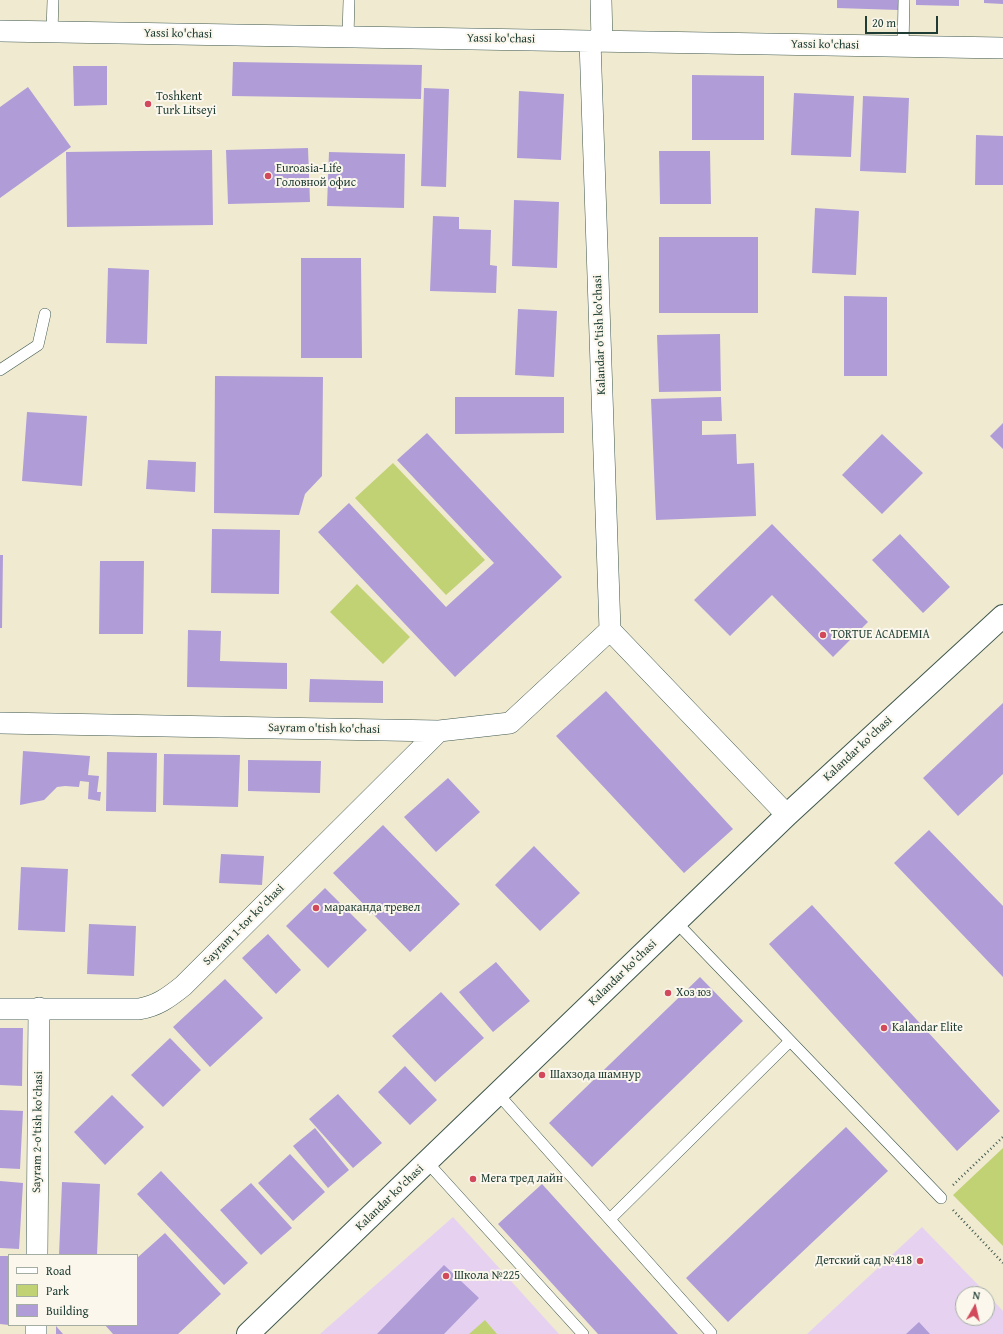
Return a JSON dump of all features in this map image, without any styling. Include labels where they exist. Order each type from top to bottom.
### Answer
[{"type":"street","name":"Kalandar o'tish ko'chasi","points":[[601,0],[596,41],[610,630]]},
{"type":"street","name":"Yassi ko'chasi","points":[[0,31],[1003,48]]},
{"type":"street","name":"Kalandar ko'chasi","points":[[248,1334],[787,815],[1003,616]]},
{"type":"street","name":"Sayram o'tish ko'chasi","points":[[0,723],[439,731],[510,723],[610,630]]},
{"type":"street","points":[[610,630],[787,815]]},
{"type":"street","name":"Sayram 1-tor ko'chasi","points":[[0,1008],[139,1009],[151,1007],[172,995],[183,986],[439,731]]},
{"type":"street","name":"Sayram 2-o'tish ko'chasi","points":[[37,1254],[39,1008]]},
{"type":"lane","points":[[52,0],[52,32]]},
{"type":"lane","points":[[348,36],[350,0]]},
{"type":"lane","points":[[903,47],[904,0]]},
{"type":"lane","points":[[0,370],[38,344],[46,314]]},
{"type":"lane","points":[[676,922],[941,1198]]},
{"type":"lane","points":[[610,1219],[790,1041]]},
{"type":"lane","points":[[498,1094],[711,1333]]},
{"type":"lane","points":[[427,1162],[583,1334]]},
{"type":"path","points":[[1003,1137],[941,1198],[1003,1264]]},
{"type":"shaded area","name":"Школа №225","points":[[453,1217],[559,1334],[320,1334]]},
{"type":"shaded area","name":"Детский сад №418","points":[[922,1227],[979,1286],[955,1286],[955,1326],[995,1326],[995,1302],[1003,1311],[1003,1334],[807,1334]]},
{"type":"green space","points":[[393,463],[485,560],[446,595],[355,498]]},
{"type":"green space","points":[[357,584],[410,637],[383,664],[330,612]]},
{"type":"green space","points":[[1003,1148],[1003,1246],[953,1195]]},
{"type":"green space","points":[[485,1320],[497,1334],[469,1334]]},
{"type":"building","points":[[837,0],[898,0],[898,10],[837,8]]},
{"type":"building","points":[[916,0],[959,0],[959,6],[916,5]]},
{"type":"building","points":[[984,0],[1003,0],[1003,4],[984,3]]},
{"type":"building","points":[[233,62],[422,65],[421,99],[232,96]]},
{"type":"building","points":[[73,66],[107,66],[107,105],[74,106]]},
{"type":"building","points":[[692,75],[764,76],[764,140],[692,140]]},
{"type":"building","points":[[28,87],[71,147],[0,198],[0,107]]},
{"type":"building","points":[[424,88],[449,89],[446,187],[421,186]]},
{"type":"building","points":[[519,91],[564,94],[561,160],[517,158]]},
{"type":"building","points":[[794,93],[854,96],[851,157],[791,155]]},
{"type":"building","points":[[863,96],[909,98],[906,173],[860,171]]},
{"type":"building","points":[[976,135],[1003,136],[1003,185],[975,185]]},
{"type":"building","name":"Euroasia-Life Головной офис","points":[[308,148],[310,202],[228,204],[226,150]]},
{"type":"building","points":[[212,150],[213,225],[67,227],[66,152]]},
{"type":"building","points":[[659,151],[710,151],[711,204],[660,204]]},
{"type":"building","points":[[329,152],[405,154],[404,208],[327,206]]},
{"type":"building","points":[[514,200],[559,202],[557,268],[512,266]]},
{"type":"building","points":[[815,208],[859,211],[856,275],[812,273]]},
{"type":"building","points":[[433,216],[459,217],[459,229],[491,230],[490,265],[497,266],[496,293],[430,291]]},
{"type":"building","points":[[659,237],[758,237],[758,313],[659,313]]},
{"type":"building","points":[[301,258],[361,258],[362,358],[301,358]]},
{"type":"building","points":[[108,268],[149,270],[147,344],[106,343]]},
{"type":"building","points":[[844,296],[887,297],[887,376],[844,376]]},
{"type":"building","points":[[518,309],[557,311],[554,377],[515,375]]},
{"type":"building","points":[[720,334],[721,391],[659,392],[657,335]]},
{"type":"building","points":[[215,376],[323,377],[322,476],[305,494],[299,515],[214,513]]},
{"type":"building","points":[[455,397],[564,397],[564,433],[455,434]]},
{"type":"building","points":[[721,397],[722,421],[702,421],[702,435],[736,434],[737,464],[754,463],[756,516],[656,520],[651,399]]},
{"type":"building","points":[[27,412],[87,416],[82,486],[22,481]]},
{"type":"building","points":[[1003,423],[1003,449],[990,436]]},
{"type":"building","points":[[427,433],[562,577],[455,677],[318,532],[349,503],[446,607],[494,563],[397,460]]},
{"type":"building","points":[[882,434],[923,473],[882,514],[842,475]]},
{"type":"building","points":[[148,460],[196,462],[195,492],[146,489]]},
{"type":"building","points":[[772,524],[868,622],[833,657],[772,595],[730,636],[694,600]]},
{"type":"building","points":[[212,529],[280,530],[279,594],[211,593]]},
{"type":"building","points":[[900,534],[950,587],[923,613],[872,560]]},
{"type":"building","points":[[0,555],[3,555],[2,628],[0,628]]},
{"type":"building","points":[[100,561],[144,561],[143,634],[99,634]]},
{"type":"building","points":[[188,630],[221,631],[220,661],[287,663],[287,689],[187,687]]},
{"type":"building","points":[[310,679],[383,681],[383,703],[309,702]]},
{"type":"building","points":[[606,691],[733,829],[684,873],[556,736]]},
{"type":"building","points":[[1003,703],[1003,774],[958,816],[923,778]]},
{"type":"building","points":[[23,751],[90,756],[88,775],[99,776],[97,792],[101,792],[100,801],[88,799],[89,782],[80,781],[79,787],[57,787],[44,800],[20,805]]},
{"type":"building","points":[[107,752],[157,753],[156,812],[106,811]]},
{"type":"building","points":[[164,754],[240,755],[238,807],[163,805]]},
{"type":"building","points":[[248,760],[321,761],[320,793],[248,791]]},
{"type":"building","points":[[448,778],[480,812],[436,852],[404,817]]},
{"type":"building","points":[[383,825],[460,904],[410,952],[333,873]]},
{"type":"building","points":[[929,830],[1003,906],[1003,977],[894,863]]},
{"type":"building","points":[[534,846],[580,893],[540,931],[495,885]]},
{"type":"building","points":[[221,854],[264,856],[262,885],[219,883]]},
{"type":"building","points":[[21,867],[68,869],[65,932],[18,930]]},
{"type":"building","points":[[325,888],[367,930],[328,968],[286,926]]},
{"type":"building","name":"Kalandar Elite","points":[[812,905],[1000,1111],[957,1151],[769,944]]},
{"type":"building","points":[[89,924],[136,926],[134,976],[87,974]]},
{"type":"building","points":[[268,934],[301,970],[276,994],[242,958]]},
{"type":"building","points":[[496,962],[530,1001],[493,1032],[459,992]]},
{"type":"building","points":[[700,977],[743,1021],[592,1167],[549,1123]]},
{"type":"building","points":[[225,979],[263,1018],[210,1067],[173,1027]]},
{"type":"building","points":[[441,992],[484,1038],[435,1082],[392,1036]]},
{"type":"building","points":[[0,1028],[23,1028],[22,1086],[0,1085]]},
{"type":"building","points":[[170,1038],[201,1070],[163,1107],[131,1075]]},
{"type":"building","points":[[405,1066],[437,1100],[410,1125],[378,1092]]},
{"type":"building","points":[[338,1094],[382,1143],[353,1168],[309,1119]]},
{"type":"building","points":[[112,1095],[144,1127],[105,1165],[74,1132]]},
{"type":"building","points":[[0,1110],[23,1111],[20,1169],[0,1168]]},
{"type":"building","points":[[846,1127],[888,1171],[728,1322],[686,1278]]},
{"type":"building","points":[[315,1128],[349,1170],[328,1188],[293,1146]]},
{"type":"building","points":[[290,1154],[325,1192],[293,1221],[258,1183]]},
{"type":"building","points":[[161,1171],[248,1263],[224,1285],[137,1194]]},
{"type":"building","points":[[0,1181],[23,1183],[19,1249],[0,1248]]},
{"type":"building","points":[[62,1182],[100,1184],[97,1254],[59,1254]]},
{"type":"building","points":[[251,1183],[292,1228],[261,1255],[220,1210]]},
{"type":"building","points":[[542,1184],[678,1334],[598,1334],[498,1224]]},
{"type":"building","points":[[165,1233],[221,1294],[178,1334],[113,1334],[106,1326],[138,1326],[138,1257]]},
{"type":"building","points":[[0,1256],[8,1256],[8,1325],[0,1324]]},
{"type":"building","points":[[444,1265],[479,1298],[444,1334],[377,1334]]},
{"type":"building","points":[[919,1322],[930,1334],[906,1334]]},
{"type":"building","points":[[56,1326],[63,1334],[56,1334]]},
{"type":"place","name":"Toshkent Turk Litseyi","points":[[148,104]]},
{"type":"place","name":"Euroasia-Life Головной офис","points":[[268,176]]},
{"type":"place","name":"TORTUE ACADEMIA","points":[[823,635]]},
{"type":"place","name":"мараканда тревел","points":[[316,908]]},
{"type":"place","name":"Хоз юз","points":[[668,993]]},
{"type":"place","name":"Kalandar Elite","points":[[884,1028]]},
{"type":"place","name":"Шахзода шамнур","points":[[542,1075]]},
{"type":"place","name":"Мега тред лайн","points":[[473,1179]]},
{"type":"place","name":"Детский сад №418","points":[[920,1261]]},
{"type":"place","name":"Школа №225","points":[[446,1276]]}]
